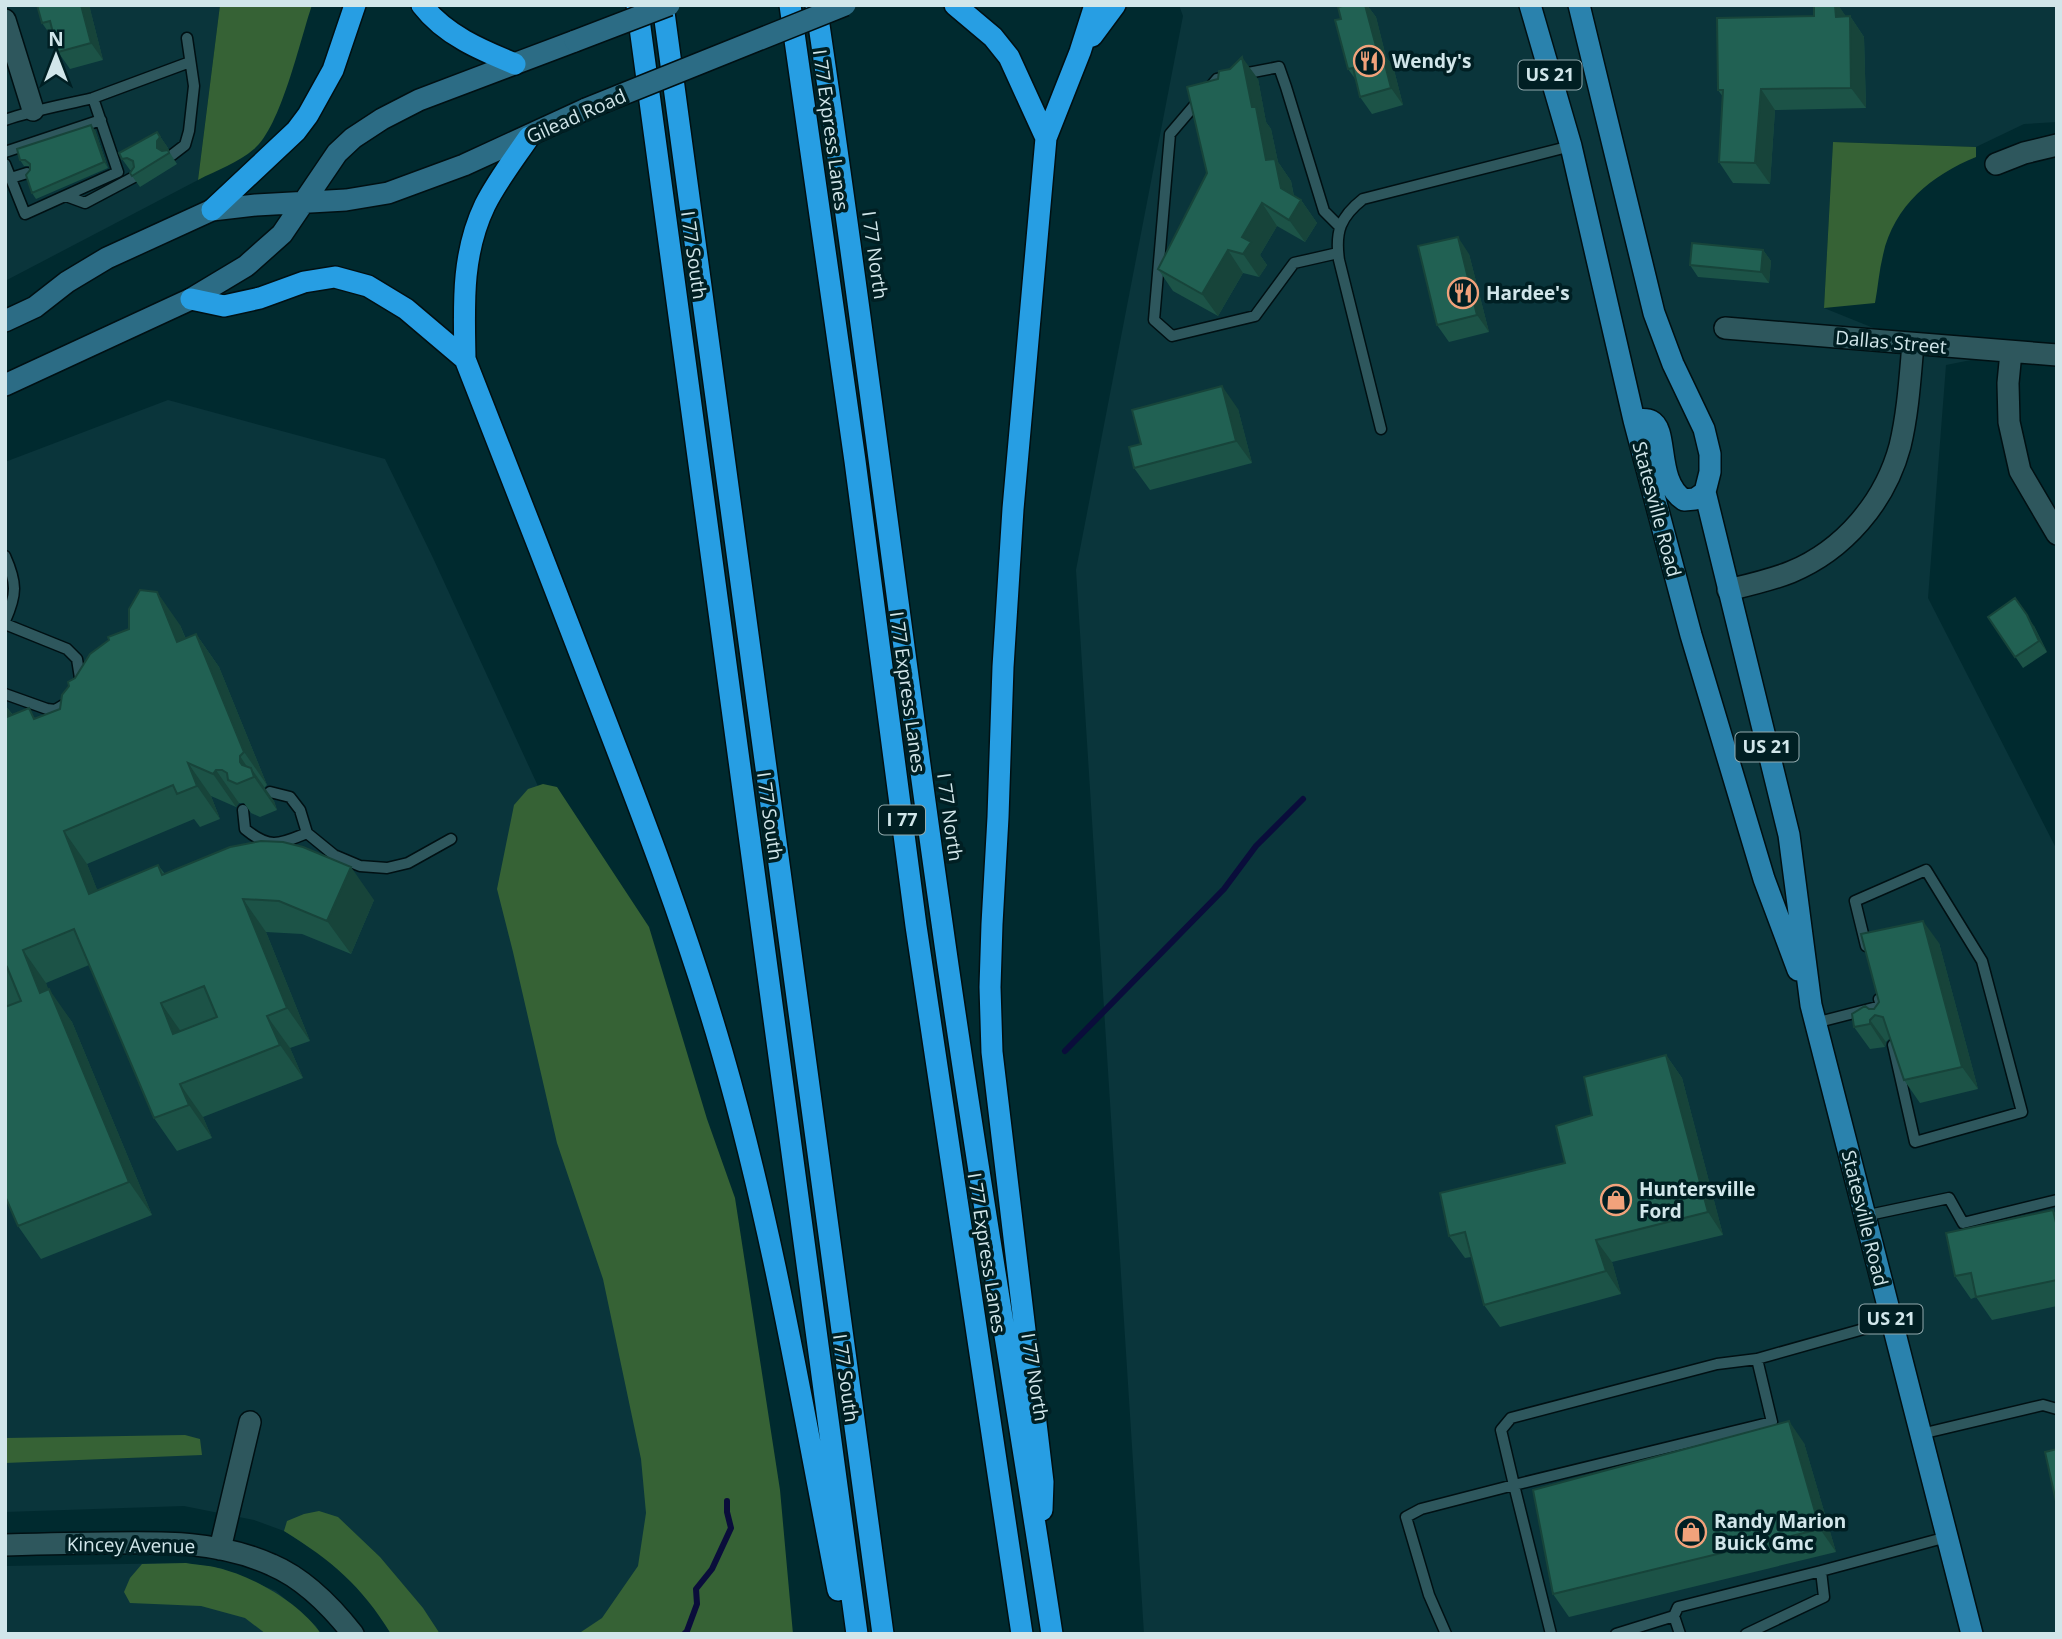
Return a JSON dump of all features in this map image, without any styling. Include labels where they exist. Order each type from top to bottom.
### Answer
[{"type":"highway","points":[[212,210],[296,131],[309,115],[333,69],[355,5]]},
{"type":"highway","points":[[422,5],[451,32],[480,49],[515,64]]},
{"type":"highway","name":"I 77 South","points":[[637,5],[857,1634]]},
{"type":"highway","points":[[663,5],[883,1634]]},
{"type":"highway","name":"I 77 Express Lanes","points":[[790,5],[915,912],[1022,1634]]},
{"type":"highway","name":"I 77 North","points":[[816,5],[943,936],[1052,1634]]},
{"type":"highway","points":[[955,5],[993,37],[1009,57],[1046,138]]},
{"type":"highway","points":[[1040,1551],[1043,1482],[992,1052],[990,986],[1003,667],[1046,138],[1080,52],[1095,5]]},
{"type":"highway","points":[[1080,52],[1115,5]]},
{"type":"highway","points":[[529,137],[485,205],[472,241],[463,290],[465,359],[664,872],[723,1054],[767,1228],[846,1634]]},
{"type":"highway","points":[[191,299],[224,306],[260,298],[304,282],[335,277],[368,286],[406,309],[465,359]]},
{"type":"main road","points":[[5,386],[191,299],[246,266],[282,234],[337,153],[353,138],[372,126],[419,100],[669,5]]},
{"type":"main road","name":"Gilead Road","points":[[5,321],[35,307],[67,282],[107,258],[212,210],[346,200],[388,193],[464,165],[586,109],[845,5]]},
{"type":"main road","name":"Statesville Road","points":[[1530,5],[1571,146],[1634,420],[1691,635],[1756,853],[1813,1014],[1972,1634]]},
{"type":"main road","name":"Statesville Road","points":[[1579,5],[1654,313],[1669,355],[1704,429],[1710,454],[1710,472],[1705,492],[1789,835],[1813,1014]]},
{"type":"main road","points":[[5,336],[35,307]]},
{"type":"main road","points":[[1634,420],[1653,422],[1658,429],[1665,468],[1673,491],[1685,500],[1695,499],[1705,492]]},
{"type":"street","points":[[5,20],[33,110]]},
{"type":"street","points":[[1996,164],[2024,153],[2057,145]]},
{"type":"street","name":"Dallas Street","points":[[1725,328],[2057,355]]},
{"type":"street","points":[[1728,590],[1791,572],[1831,550],[1863,521],[1886,484],[1900,447],[1908,402],[1913,344]]},
{"type":"street","points":[[2011,352],[2008,383],[2009,422],[2020,471],[2057,534]]},
{"type":"street","points":[[220,1549],[250,1422]]},
{"type":"street","name":"Kincey Avenue","points":[[5,1545],[191,1543],[238,1552],[273,1565],[307,1586],[336,1612],[353,1634]]},
{"type":"lane","points":[[172,155],[186,145],[189,131],[194,86],[187,38]]},
{"type":"lane","points":[[5,120],[33,110],[53,108],[93,97],[190,62]]},
{"type":"lane","points":[[1338,253],[1294,263],[1255,316],[1172,335],[1154,320],[1170,134],[1217,79],[1279,67],[1324,211],[1340,227]]},
{"type":"lane","points":[[5,164],[25,214],[118,172],[106,148],[93,97]]},
{"type":"lane","points":[[5,152],[101,120]]},
{"type":"lane","points":[[1381,429],[1338,253],[1340,227],[1349,210],[1363,199],[1571,146]]},
{"type":"lane","points":[[11,178],[27,173]]},
{"type":"lane","points":[[66,196],[85,203],[134,177]]},
{"type":"lane","points":[[5,556],[15,581],[15,593],[5,623],[67,649],[77,659],[80,678]]},
{"type":"lane","points":[[5,694],[55,710],[71,701]]},
{"type":"lane","points":[[270,792],[290,797],[300,810],[307,833],[334,855],[360,866],[387,868],[408,863],[451,839]]},
{"type":"lane","points":[[243,810],[245,829],[257,839],[280,844],[307,833]]},
{"type":"lane","points":[[1868,954],[1855,901],[1926,870],[1982,961],[2022,1112],[1916,1142],[1893,1045]]},
{"type":"lane","points":[[1813,1014],[1882,1010],[1878,993]]},
{"type":"lane","points":[[1864,1216],[1949,1198],[1963,1223],[2057,1200]]},
{"type":"lane","points":[[1551,1634],[1501,1430],[1511,1418],[1717,1364],[1757,1359],[1892,1321]]},
{"type":"lane","points":[[1446,1634],[1429,1595],[1406,1517],[1421,1509],[1772,1422],[1757,1359]]},
{"type":"lane","points":[[1921,1434],[2043,1405],[2057,1409]]},
{"type":"lane","points":[[1680,1634],[1674,1616],[1678,1607],[1947,1537]]},
{"type":"lane","points":[[1746,1634],[1824,1597],[1821,1571]]},
{"type":"lane","points":[[1616,1634],[1674,1616]]},
{"type":"shaded area","points":[[5,5],[220,5],[198,180],[5,281]]},
{"type":"shaded area","points":[[1179,5],[2057,5],[2057,122],[2024,124],[1976,147],[1833,142],[1824,308],[1913,344],[2011,352],[1946,365],[1928,598],[2057,850],[2057,1634],[1144,1634],[1076,570],[1183,16]]},
{"type":"shaded area","points":[[168,400],[385,459],[560,834],[717,1634],[391,1634],[377,1611],[348,1578],[320,1554],[284,1531],[254,1520],[184,1506],[5,1512],[5,462]]},
{"type":"shaded area","points":[[186,1563],[220,1568],[276,1591],[316,1626],[321,1634],[5,1634],[5,1566]]},
{"type":"green space","points":[[220,5],[312,5],[281,103],[264,138],[241,158],[198,180]]},
{"type":"green space","points":[[1833,142],[1976,147],[1976,157],[1930,183],[1917,194],[1896,221],[1883,255],[1875,303],[1824,308]]},
{"type":"green space","points":[[543,784],[557,787],[649,927],[707,1119],[735,1198],[780,1490],[793,1634],[578,1634],[602,1618],[638,1566],[646,1513],[641,1459],[603,1279],[557,1143],[497,889],[514,805],[528,789]]},
{"type":"green space","points":[[185,1435],[200,1439],[202,1455],[5,1463],[5,1438]]},
{"type":"green space","points":[[319,1511],[338,1517],[380,1557],[423,1608],[440,1634],[391,1634],[368,1601],[344,1575],[284,1531],[287,1521]]},
{"type":"green space","points":[[186,1563],[232,1572],[261,1584],[301,1612],[321,1634],[266,1634],[245,1618],[201,1606],[130,1603],[124,1592],[130,1578],[142,1564]]},
{"type":"building","points":[[37,5],[81,5],[91,43],[58,52],[50,21],[42,23]]},
{"type":"building","name":"Wendy's","points":[[1365,5],[1377,50],[1381,49],[1391,88],[1360,97],[1353,68],[1348,69],[1335,20],[1341,19],[1338,7]]},
{"type":"building","points":[[1814,5],[1835,5],[1836,17],[1850,16],[1851,88],[1761,89],[1755,163],[1719,162],[1723,90],[1718,90],[1717,18],[1814,16]]},
{"type":"building","points":[[1242,57],[1252,107],[1256,107],[1266,160],[1275,159],[1281,188],[1301,200],[1289,220],[1262,203],[1242,237],[1251,242],[1243,254],[1228,250],[1202,294],[1158,269],[1207,173],[1187,87],[1218,79],[1219,71],[1230,69]]},
{"type":"building","points":[[91,125],[104,162],[32,193],[26,175],[30,164],[20,160],[17,149]]},
{"type":"building","points":[[157,132],[160,137],[157,148],[168,150],[169,153],[132,176],[130,173],[134,167],[133,161],[122,159],[119,153]]},
{"type":"building","points":[[1458,237],[1477,315],[1437,325],[1418,246]]},
{"type":"building","points":[[1692,243],[1763,250],[1761,272],[1690,265]]},
{"type":"building","points":[[1222,386],[1236,441],[1134,468],[1129,447],[1141,444],[1132,410]]},
{"type":"building","points":[[140,590],[157,592],[177,642],[196,634],[244,752],[240,756],[240,762],[251,768],[254,777],[237,784],[228,780],[227,773],[222,770],[216,770],[213,774],[188,763],[197,786],[177,794],[173,785],[64,831],[89,894],[158,865],[162,875],[230,847],[261,841],[283,842],[303,847],[351,867],[327,921],[279,901],[243,899],[287,1008],[267,1016],[280,1045],[180,1084],[189,1105],[154,1118],[74,929],[23,950],[40,993],[49,989],[129,1182],[18,1226],[5,1196],[5,1007],[21,1001],[7,967],[5,968],[5,713],[7,717],[29,708],[34,719],[60,709],[68,682],[75,678],[90,654],[109,640],[108,637],[129,629],[129,609]],"holes":[[[204,986],[217,1017],[173,1034],[161,1003]]]},
{"type":"building","points":[[2015,598],[2027,615],[2039,641],[2015,657],[1988,617]]},
{"type":"building","points":[[1923,921],[1962,1067],[1904,1080],[1883,1017],[1875,1015],[1870,1024],[1854,1027],[1852,1014],[1865,1006],[1874,1009],[1879,1002],[1861,934]]},
{"type":"building","name":"Huntersville Ford","points":[[1666,1055],[1708,1212],[1596,1240],[1606,1271],[1484,1305],[1465,1232],[1449,1236],[1440,1193],[1565,1163],[1556,1126],[1592,1115],[1584,1077]]},
{"type":"building","points":[[2053,1210],[2057,1227],[2057,1280],[1976,1297],[1971,1273],[1955,1276],[1946,1233]]},
{"type":"building","name":"Randy Marion Buick Gmc","points":[[1789,1421],[1820,1529],[1553,1594],[1533,1490]]},
{"type":"building","points":[[2057,1449],[2057,1506],[2045,1452]]},
{"type":"waterway","points":[[1065,1051],[1224,889],[1256,846],[1303,799]]},
{"type":"waterway","points":[[684,1634],[697,1604],[696,1589],[712,1569],[731,1528],[727,1501]]},
{"type":"place","name":"Wendy's","points":[[1369,61]]},
{"type":"place","name":"Hardee's","points":[[1463,293]]},
{"type":"place","name":"Huntersville Ford","points":[[1616,1200]]},
{"type":"place","name":"Randy Marion Buick Gmc","points":[[1691,1532]]}]
